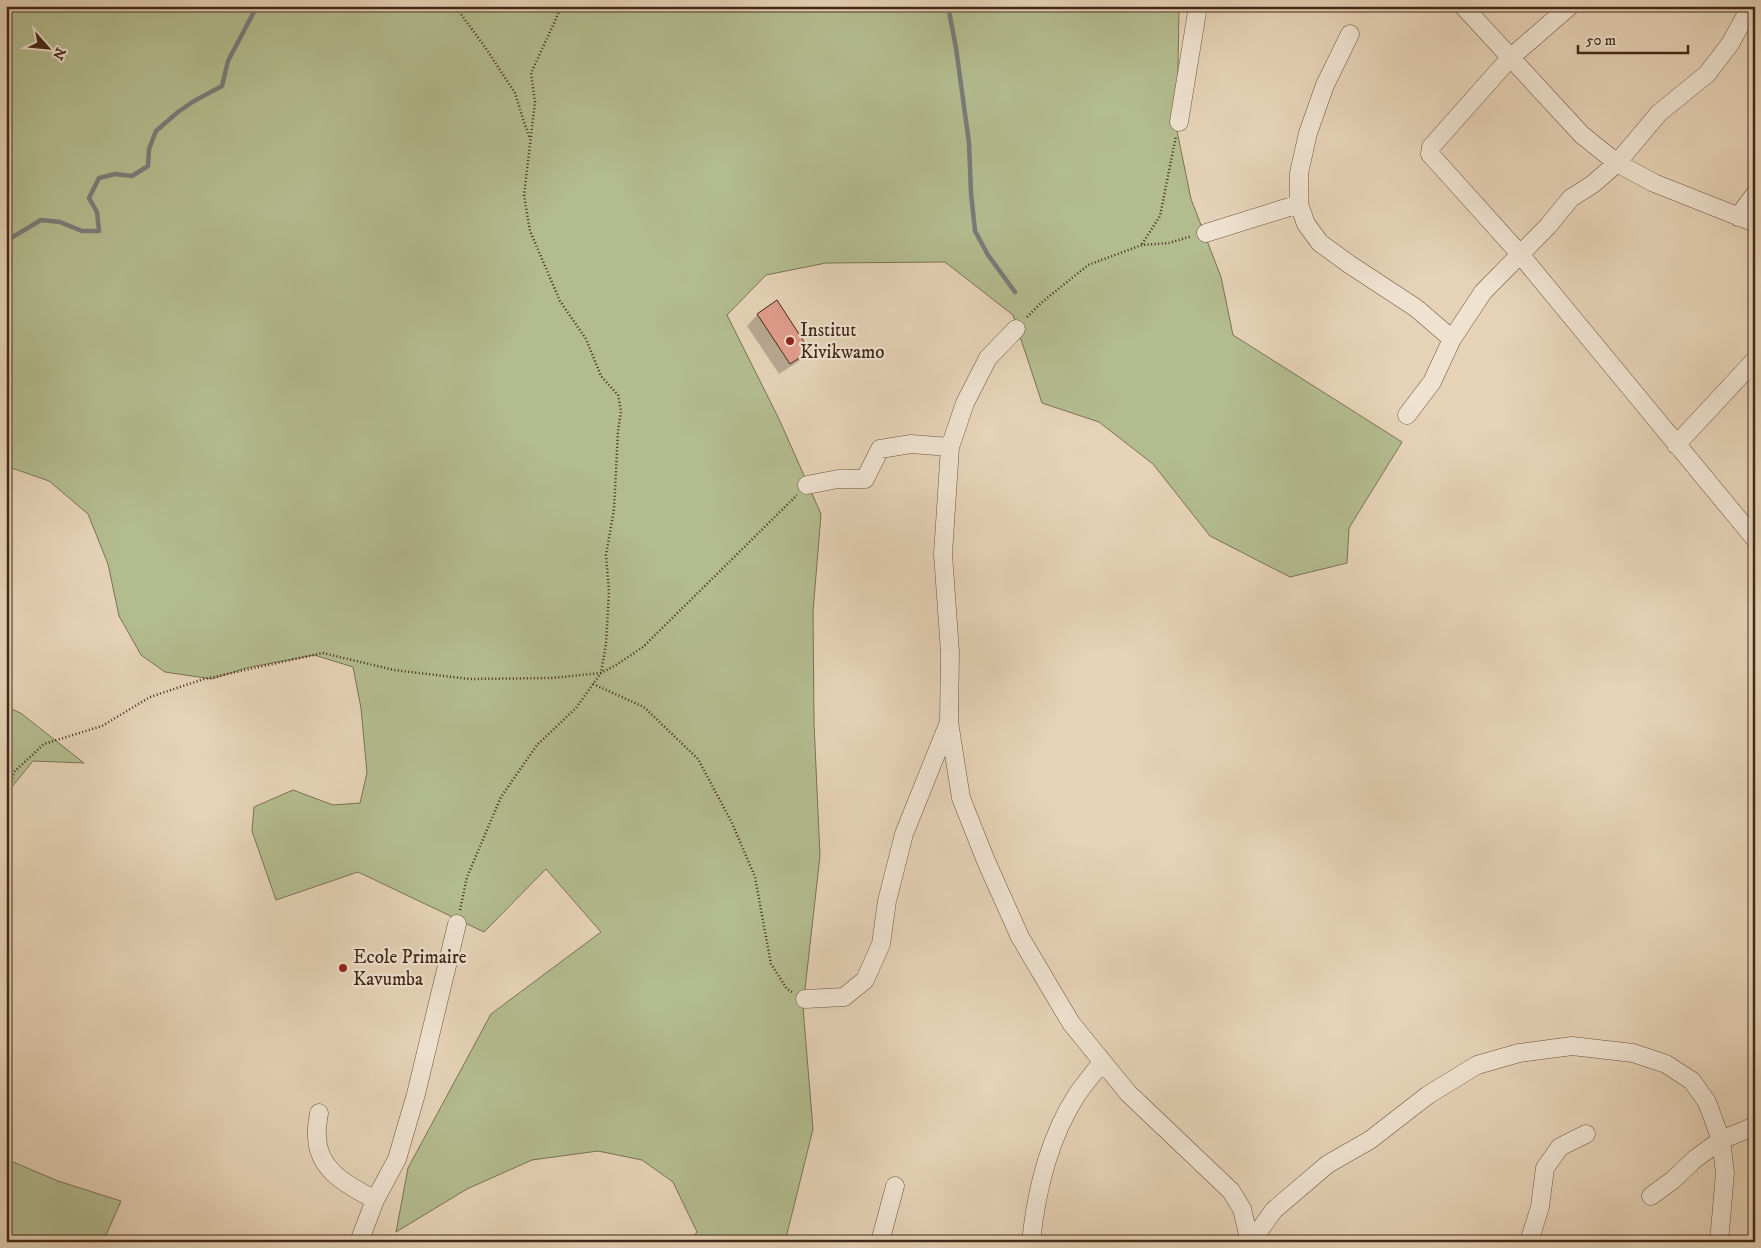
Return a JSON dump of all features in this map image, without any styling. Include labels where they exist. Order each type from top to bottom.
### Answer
[{"type":"street","points":[[1179,122],[1198,6]]},
{"type":"street","points":[[1463,6],[1582,135],[1617,163],[1654,183],[1755,222]]},
{"type":"street","points":[[1570,6],[1510,58],[1432,147],[1430,154],[1519,253],[1755,539]]},
{"type":"street","points":[[1408,414],[1432,382],[1452,339],[1483,292],[1519,253],[1548,226],[1571,198],[1593,184],[1617,163],[1659,113],[1707,74],[1730,44],[1751,6]]},
{"type":"street","points":[[1350,34],[1325,85],[1308,133],[1299,173],[1298,204],[1306,224],[1320,243],[1416,308],[1452,339]]},
{"type":"street","points":[[1738,217],[1755,194]]},
{"type":"street","points":[[1206,232],[1298,204]]},
{"type":"street","points":[[1016,329],[988,358],[965,403],[950,446],[943,554],[950,652],[949,722],[961,798],[986,861],[1020,937],[1071,1023],[1128,1093],[1231,1191],[1242,1209],[1251,1242]]},
{"type":"street","points":[[1676,445],[1755,360]]},
{"type":"street","points":[[807,485],[838,480],[865,479],[880,449],[911,444],[950,446]]},
{"type":"street","points":[[805,999],[844,997],[865,980],[881,944],[887,901],[904,834],[949,722]]},
{"type":"street","points":[[359,1242],[375,1200],[397,1159],[416,1094],[457,924]]},
{"type":"street","points":[[1251,1242],[1274,1210],[1328,1164],[1370,1140],[1428,1096],[1477,1065],[1519,1053],[1572,1046],[1633,1053],[1666,1064],[1692,1080],[1706,1102],[1721,1140],[1725,1173],[1719,1242]]},
{"type":"street","points":[[1031,1242],[1033,1218],[1043,1175],[1057,1133],[1076,1096],[1102,1062]]},
{"type":"street","points":[[319,1113],[317,1137],[327,1168],[342,1182],[375,1200]]},
{"type":"street","points":[[1651,1196],[1721,1140],[1755,1126]]},
{"type":"street","points":[[1529,1242],[1540,1207],[1545,1168],[1560,1147],[1586,1134]]},
{"type":"street","points":[[880,1242],[895,1186]]},
{"type":"path","points":[[455,6],[515,93],[522,119],[531,141]]},
{"type":"path","points":[[457,924],[467,877],[501,797],[537,745],[576,708],[601,673],[606,644],[609,592],[606,555],[614,509],[618,430],[621,410],[618,394],[601,376],[586,339],[560,301],[530,231],[524,195],[535,102],[530,73],[555,21],[560,6]]},
{"type":"path","points":[[1142,245],[1160,216],[1179,122]]},
{"type":"path","points":[[1016,329],[1041,303],[1088,265],[1142,245],[1169,243],[1206,232]]},
{"type":"path","points":[[6,802],[14,772],[44,744],[102,726],[150,697],[204,679],[324,653],[394,670],[469,680],[552,678],[601,673],[643,647],[807,485]]},
{"type":"path","points":[[593,684],[644,707],[698,758],[732,823],[755,877],[771,964],[787,989],[805,999]]},
{"type":"green space","points":[[6,6],[1179,6],[1177,131],[1191,199],[1221,277],[1233,335],[1402,442],[1349,528],[1347,563],[1290,577],[1210,536],[1153,464],[1099,422],[1042,403],[1013,315],[945,262],[826,263],[766,275],[727,315],[779,419],[821,514],[813,612],[814,723],[820,856],[803,1007],[813,1129],[785,1242],[689,1242],[697,1232],[673,1182],[642,1160],[598,1151],[532,1160],[467,1189],[396,1232],[408,1168],[491,1014],[601,932],[546,869],[484,932],[358,872],[276,900],[252,831],[254,807],[293,790],[333,805],[360,803],[367,773],[361,708],[353,667],[314,655],[246,668],[212,679],[165,672],[141,655],[119,616],[108,564],[88,514],[49,481],[6,466]]},
{"type":"green space","points":[[6,706],[22,714],[84,763],[33,761],[6,794]]},
{"type":"green space","points":[[6,1159],[58,1181],[121,1201],[103,1242],[6,1242]]},
{"type":"building","points":[[777,300],[810,351],[790,364],[757,314]]},
{"type":"waterway","points":[[6,241],[41,220],[60,222],[82,231],[99,231],[97,212],[89,198],[99,178],[115,174],[132,176],[148,166],[149,149],[156,131],[194,101],[222,86],[228,61],[257,6]]},
{"type":"waterway","points":[[948,6],[956,48],[969,143],[975,231],[988,255],[1015,292]]},
{"type":"place","name":"Institut Kivikwamo","points":[[790,341]]},
{"type":"place","name":"Ecole Primaire Kavumba","points":[[343,968]]}]
